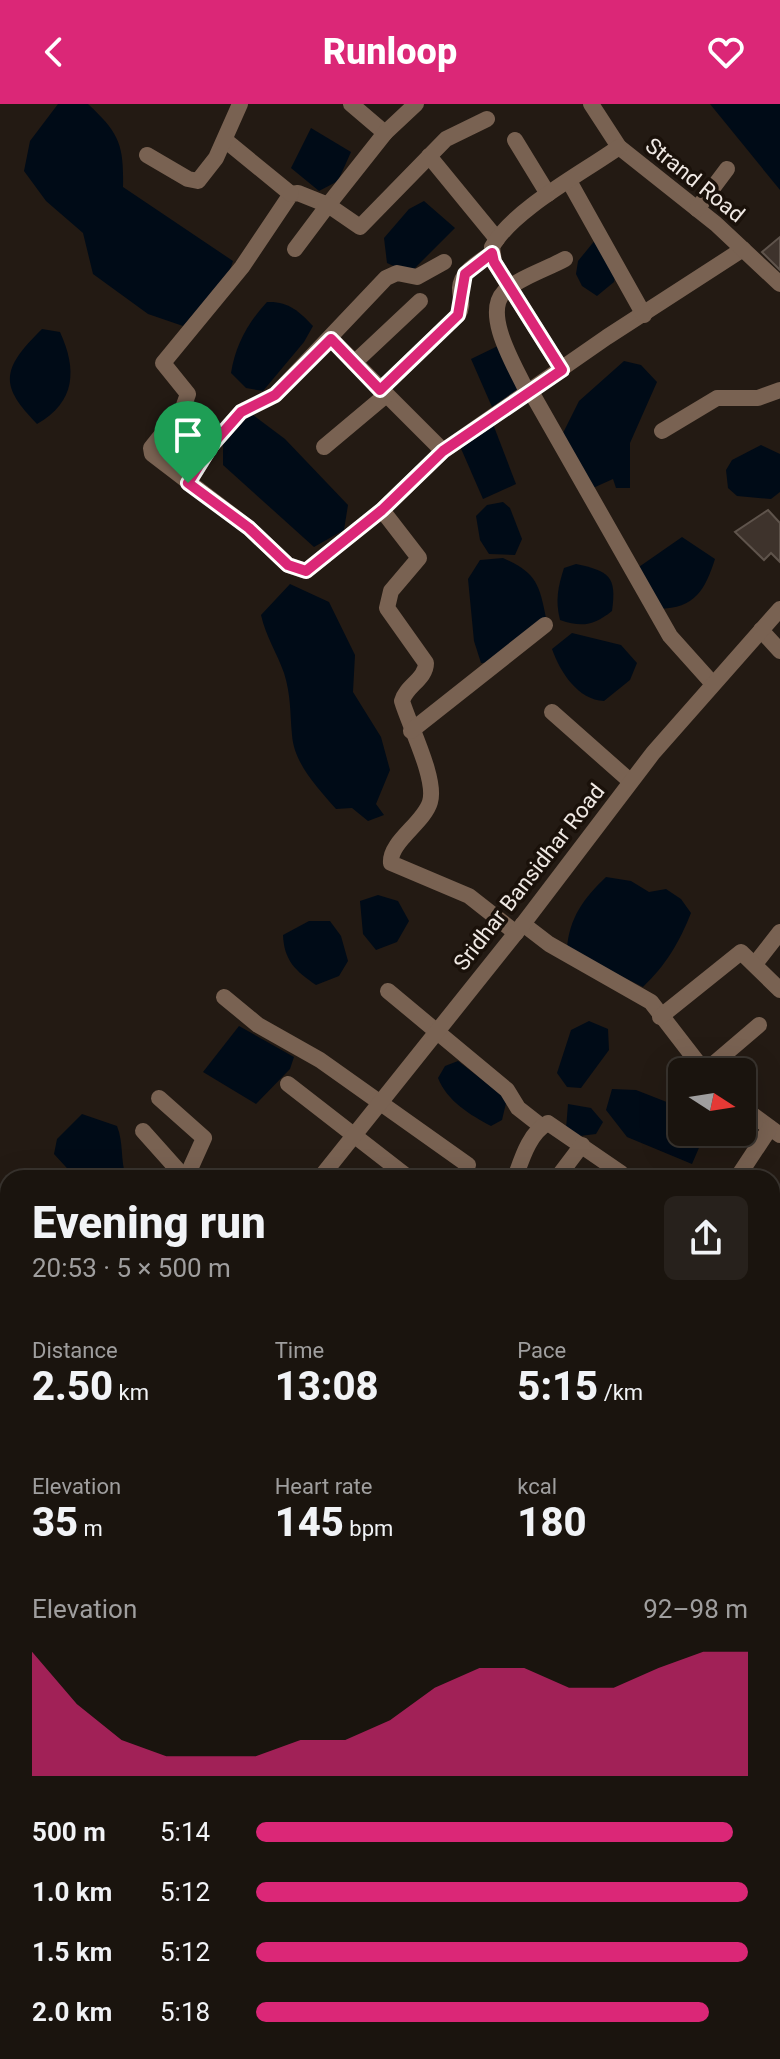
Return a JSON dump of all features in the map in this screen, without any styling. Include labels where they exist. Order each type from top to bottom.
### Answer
[{"type":"street","points":[[147,155],[188,179],[198,181],[225,140],[240,104]]},
{"type":"street","points":[[351,104],[385,133]]},
{"type":"street","points":[[295,249],[385,133],[416,104]]},
{"type":"street","name":"Strand Road","points":[[591,104],[619,147],[697,209],[780,284]]},
{"type":"street","points":[[225,140],[291,194],[298,193],[328,205],[360,227],[455,132],[487,119]]},
{"type":"street","points":[[515,140],[548,194]]},
{"type":"street","points":[[324,447],[383,393],[458,315],[465,274],[548,194],[619,147]]},
{"type":"street","points":[[429,156],[494,246],[511,288],[562,370]]},
{"type":"street","points":[[697,209],[727,169]]},
{"type":"street","points":[[569,181],[591,226],[644,315]]},
{"type":"street","points":[[291,194],[242,267],[163,363],[188,394],[183,408],[151,448],[152,454],[249,528],[288,565],[300,571],[306,571],[382,510],[443,451],[743,249]]},
{"type":"street","points":[[565,259],[511,288],[499,300],[496,320],[528,391],[670,636],[713,684]]},
{"type":"street","points":[[188,483],[211,446],[241,412],[275,395],[386,278],[397,273],[417,277],[444,262]]},
{"type":"street","points":[[354,363],[420,301]]},
{"type":"street","points":[[331,339],[443,451]]},
{"type":"street","points":[[662,431],[717,398],[758,398],[780,390]]},
{"type":"street","points":[[382,510],[419,558],[387,601],[391,618],[426,663],[424,674],[403,696],[411,731],[428,774],[430,802],[419,821],[393,852],[391,863],[469,896],[519,929],[630,987],[651,1002],[693,1058]]},
{"type":"street","name":"Sridhar Bansidhar Road","points":[[326,1170],[519,929],[630,781],[780,609]]},
{"type":"street","points":[[411,731],[545,625]]},
{"type":"street","points":[[761,630],[780,651]]},
{"type":"street","points":[[552,712],[630,781]]},
{"type":"street","points":[[755,964],[780,932]]},
{"type":"street","points":[[660,1017],[741,952],[780,990]]},
{"type":"street","points":[[388,991],[507,1090],[518,1108],[541,1126]]},
{"type":"street","points":[[224,997],[258,1025],[320,1060],[468,1165]]},
{"type":"street","points":[[720,1058],[759,1025]]},
{"type":"street","points":[[288,1084],[399,1170]]},
{"type":"street","points":[[159,1098],[204,1138],[190,1170]]},
{"type":"street","points":[[743,1170],[775,1131],[756,1117]]},
{"type":"street","points":[[519,1170],[541,1126],[553,1123],[617,1170]]},
{"type":"street","points":[[143,1131],[179,1170]]},
{"type":"street","points":[[563,1170],[582,1145]]},
{"type":"shaded area","points":[[58,104],[88,104],[107,123],[118,140],[123,187],[233,261],[229,273],[183,326],[148,314],[93,274],[83,233],[46,201],[24,171],[30,141]]},
{"type":"shaded area","points":[[710,104],[780,104],[780,190]]},
{"type":"shaded area","points":[[311,128],[351,152],[338,181],[319,191],[291,168]]},
{"type":"shaded area","points":[[424,201],[455,228],[413,270],[400,269],[387,263],[384,238],[409,209]]},
{"type":"shaded area","points":[[596,239],[619,258],[614,282],[597,296],[582,286],[576,274],[578,261]]},
{"type":"shaded area","points":[[267,302],[293,308],[313,326],[304,342],[263,391],[246,388],[231,373],[243,335]]},
{"type":"shaded area","points":[[42,329],[60,332],[69,359],[70,384],[59,406],[37,424],[16,399],[10,378],[18,356]]},
{"type":"shaded area","points":[[504,343],[523,389],[492,407],[471,359]]},
{"type":"shaded area","points":[[624,361],[641,365],[657,382],[630,443],[630,488],[616,488],[613,479],[593,488],[563,433],[579,401]]},
{"type":"shaded area","points":[[249,412],[285,439],[348,505],[344,530],[314,547],[223,465],[223,444]]},
{"type":"shaded area","points":[[493,424],[516,484],[483,499],[459,444]]},
{"type":"shaded area","points":[[761,445],[780,454],[780,492],[771,499],[737,496],[728,488],[726,470],[732,460]]},
{"type":"shaded area","points":[[503,502],[510,508],[522,539],[515,555],[489,554],[480,540],[476,516],[487,505]]},
{"type":"shaded area","points":[[682,537],[715,559],[697,595],[682,605],[659,609],[636,569]]},
{"type":"shaded area","points":[[503,558],[523,569],[534,580],[546,618],[496,662],[481,663],[474,641],[468,579],[480,560]]},
{"type":"shaded area","points":[[576,564],[596,569],[612,583],[612,611],[588,624],[560,620],[558,613],[558,594],[564,568]]},
{"type":"shaded area","points":[[290,584],[329,602],[355,655],[353,692],[381,737],[390,770],[376,804],[384,815],[368,821],[352,808],[336,809],[308,775],[297,756],[286,681],[261,615]]},
{"type":"shaded area","points":[[572,633],[621,645],[637,663],[630,680],[604,701],[586,696],[578,690],[555,658],[552,649]]},
{"type":"shaded area","points":[[606,877],[631,881],[649,892],[666,889],[681,899],[691,913],[671,953],[643,987],[567,949],[579,909]]},
{"type":"shaded area","points":[[378,895],[398,901],[409,921],[397,942],[376,950],[363,934],[360,901]]},
{"type":"shaded area","points":[[309,921],[330,921],[341,936],[348,961],[339,976],[316,985],[292,964],[283,935]]},
{"type":"shaded area","points":[[589,1021],[608,1029],[609,1050],[581,1088],[567,1087],[557,1073],[571,1030]]},
{"type":"shaded area","points":[[239,1026],[294,1057],[290,1069],[256,1104],[203,1072]]},
{"type":"shaded area","points":[[458,1061],[507,1099],[502,1120],[491,1126],[467,1112],[447,1094],[438,1078],[445,1066]]},
{"type":"shaded area","points":[[612,1089],[636,1090],[668,1103],[668,1146],[700,1146],[692,1164],[627,1137],[606,1110]]},
{"type":"shaded area","points":[[568,1104],[591,1108],[603,1122],[596,1134],[580,1136],[566,1129]]},
{"type":"shaded area","points":[[82,1114],[117,1126],[124,1170],[69,1170],[54,1154],[57,1139]]},
{"type":"building","points":[[780,237],[780,270],[762,252]]},
{"type":"building","points":[[768,510],[780,523],[780,562],[771,553],[764,560],[735,532]]},
{"type":"route","points":[[492,253],[494,262],[562,370],[443,451],[382,510],[306,571],[288,565],[249,528],[188,483],[211,446],[241,412],[275,395],[331,339],[380,390],[458,315],[462,307],[461,281],[465,274],[492,253]]}]
